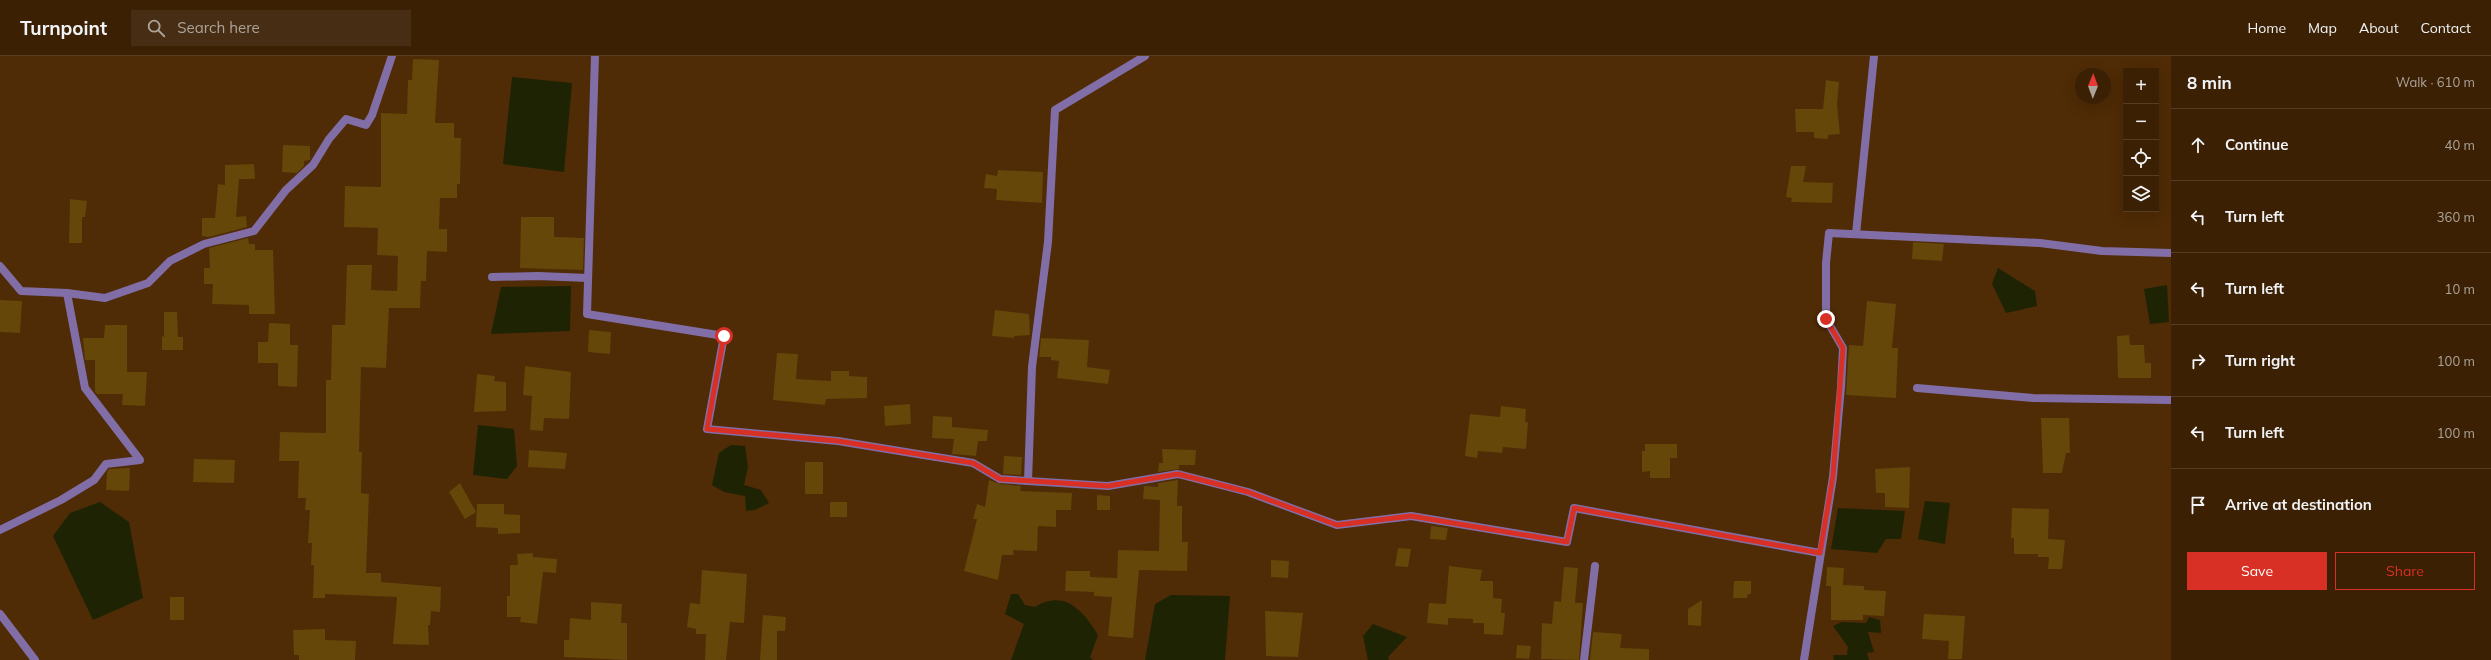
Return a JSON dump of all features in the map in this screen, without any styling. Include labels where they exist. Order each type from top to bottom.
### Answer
[{"type":"street","points":[[0,266],[21,291],[67,293],[105,298],[148,283],[170,261],[204,244],[254,231],[286,190],[313,165],[329,139],[346,119],[366,125],[372,115],[392,56]]},
{"type":"street","points":[[595,56],[587,314],[724,336],[707,429],[853,443],[973,463],[1000,479],[1108,486],[1178,474],[1248,492],[1337,525],[1411,516],[1567,542],[1574,508],[1820,553]]},
{"type":"street","points":[[1028,481],[1032,367],[1048,242],[1055,110],[1145,56]]},
{"type":"street","points":[[1856,234],[1874,56]]},
{"type":"street","points":[[1804,660],[1833,476],[1843,348],[1826,319],[1829,233],[2040,243],[2102,251],[2171,253]]},
{"type":"street","points":[[492,277],[538,276],[588,278]]},
{"type":"street","points":[[0,530],[62,500],[94,480],[106,464],[140,460],[84,388],[67,293]]},
{"type":"street","points":[[1917,388],[2032,398],[2171,400]]},
{"type":"street","points":[[1584,660],[1595,566]]},
{"type":"street","points":[[0,614],[35,660]]},
{"type":"shaded area","points":[[512,77],[572,83],[564,172],[503,164]]},
{"type":"shaded area","points":[[1998,268],[2035,291],[2037,306],[2006,313],[1992,284]]},
{"type":"shaded area","points":[[2167,285],[2169,322],[2150,324],[2144,289]]},
{"type":"shaded area","points":[[571,286],[570,331],[491,334],[501,287]]},
{"type":"shaded area","points":[[478,425],[514,429],[517,466],[507,479],[473,475]]},
{"type":"shaded area","points":[[731,445],[745,446],[748,467],[744,485],[761,490],[769,503],[755,510],[746,511],[745,496],[724,492],[712,485],[719,453]]},
{"type":"shaded area","points":[[1925,501],[1950,503],[1945,544],[1918,539]]},
{"type":"shaded area","points":[[100,502],[129,522],[143,598],[93,620],[53,536],[70,513]]},
{"type":"shaded area","points":[[1838,508],[1905,511],[1901,539],[1886,539],[1877,553],[1831,549]]},
{"type":"shaded area","points":[[1011,594],[1018,594],[1025,605],[1035,607],[1045,602],[1055,600],[1064,601],[1079,610],[1098,635],[1090,657],[1093,660],[1011,660],[1024,624],[1005,614]]},
{"type":"shaded area","points":[[1171,595],[1230,596],[1225,660],[1145,660],[1155,604]]},
{"type":"shaded area","points":[[1869,617],[1880,620],[1881,633],[1868,632],[1874,652],[1867,653],[1869,660],[1834,660],[1833,655],[1847,655],[1848,647],[1833,626],[1842,622],[1866,623]]},
{"type":"shaded area","points":[[1373,624],[1407,637],[1388,657],[1389,660],[1368,660],[1363,636]]},
{"type":"building","points":[[413,59],[439,60],[435,123],[454,123],[454,138],[461,138],[460,184],[457,184],[457,198],[440,198],[439,229],[447,229],[447,252],[427,251],[426,281],[421,281],[420,308],[389,308],[386,368],[361,367],[359,452],[362,452],[361,493],[369,494],[366,573],[381,573],[381,582],[441,587],[440,612],[431,611],[430,625],[428,625],[429,645],[393,644],[397,597],[325,594],[325,598],[313,598],[314,565],[311,565],[312,543],[308,543],[310,510],[305,510],[306,498],[298,498],[299,461],[279,461],[280,432],[326,433],[326,380],[331,380],[332,325],[345,325],[347,265],[372,265],[371,290],[397,291],[398,256],[377,255],[378,228],[344,227],[345,186],[381,187],[381,113],[407,114],[408,80],[412,80]]},
{"type":"building","points":[[1826,80],[1839,82],[1837,105],[1840,134],[1828,135],[1828,139],[1814,138],[1814,132],[1796,132],[1795,109],[1823,109]]},
{"type":"building","points":[[283,145],[310,146],[310,160],[304,161],[304,166],[297,173],[282,172]]},
{"type":"building","points":[[254,164],[255,179],[239,179],[236,217],[246,216],[247,227],[209,237],[202,236],[202,218],[215,218],[218,184],[225,185],[225,165]]},
{"type":"building","points":[[1791,166],[1806,166],[1803,182],[1833,183],[1832,203],[1791,202],[1792,198],[1786,197]]},
{"type":"building","points":[[998,170],[1043,172],[1042,203],[996,200],[997,189],[984,188],[986,174],[997,176]]},
{"type":"building","points":[[70,199],[87,201],[85,217],[82,217],[82,243],[69,243]]},
{"type":"building","points":[[521,217],[554,217],[554,237],[584,238],[583,270],[520,268]]},
{"type":"building","points":[[248,238],[249,244],[255,244],[255,250],[273,250],[275,314],[249,314],[249,305],[212,304],[213,284],[204,284],[204,268],[210,268],[209,248]]},
{"type":"building","points":[[1913,242],[1944,244],[1942,261],[1912,259]]},
{"type":"building","points":[[0,300],[22,301],[20,333],[0,332]]},
{"type":"building","points":[[1867,301],[1896,304],[1892,348],[1898,348],[1896,398],[1846,395],[1849,345],[1863,346]]},
{"type":"building","points":[[995,310],[1029,314],[1030,335],[1014,336],[1014,338],[992,336]]},
{"type":"building","points":[[164,312],[177,312],[178,337],[183,337],[183,350],[162,350],[162,336],[164,337]]},
{"type":"building","points":[[269,323],[290,324],[290,345],[298,345],[297,387],[278,386],[278,363],[258,363],[258,342],[268,342]]},
{"type":"building","points":[[105,325],[127,325],[127,372],[147,372],[145,406],[122,405],[123,394],[97,394],[95,392],[95,360],[85,360],[83,338],[104,338]]},
{"type":"building","points":[[589,330],[611,332],[610,354],[588,352]]},
{"type":"building","points":[[2129,335],[2130,345],[2144,345],[2145,363],[2151,363],[2151,378],[2118,378],[2117,336]]},
{"type":"building","points":[[1041,338],[1089,340],[1087,367],[1110,370],[1108,384],[1057,378],[1059,361],[1051,360],[1051,357],[1039,357]]},
{"type":"building","points":[[777,353],[798,354],[796,379],[831,381],[831,371],[849,371],[849,376],[867,377],[867,398],[826,399],[825,405],[773,400]]},
{"type":"building","points":[[525,366],[571,372],[569,419],[544,418],[543,431],[530,430],[532,396],[523,395]]},
{"type":"building","points":[[477,374],[495,376],[494,381],[506,382],[506,411],[474,412]]},
{"type":"building","points":[[910,404],[911,424],[885,426],[884,406]]},
{"type":"building","points":[[1501,406],[1526,409],[1525,422],[1528,422],[1526,449],[1503,447],[1502,453],[1478,451],[1477,458],[1465,456],[1470,414],[1500,417]]},
{"type":"building","points":[[933,416],[952,417],[952,427],[988,430],[987,441],[978,441],[976,456],[952,454],[954,439],[932,438]]},
{"type":"building","points":[[2041,418],[2069,418],[2070,453],[2066,453],[2062,473],[2043,473]]},
{"type":"building","points":[[1645,444],[1677,444],[1677,458],[1670,458],[1670,478],[1650,478],[1650,471],[1642,472],[1642,451],[1645,451]]},
{"type":"building","points":[[1162,449],[1196,450],[1195,465],[1179,465],[1179,469],[1158,472],[1159,463],[1163,463]]},
{"type":"building","points":[[529,450],[567,453],[565,469],[528,467]]},
{"type":"building","points":[[1004,456],[1022,457],[1021,475],[1003,474]]},
{"type":"building","points":[[194,459],[235,460],[234,483],[193,482]]},
{"type":"building","points":[[805,462],[823,462],[823,494],[805,494]]},
{"type":"building","points":[[1910,467],[1909,508],[1885,507],[1885,493],[1876,493],[1875,469]]},
{"type":"building","points":[[130,468],[129,491],[106,490],[107,472],[109,469]]},
{"type":"building","points":[[989,480],[1000,484],[1021,486],[1020,491],[1072,493],[1071,510],[1056,510],[1056,527],[1038,526],[1037,551],[1013,550],[1014,555],[1002,555],[998,580],[964,571],[977,519],[973,519],[977,504],[985,507]]},
{"type":"building","points":[[1178,480],[1177,506],[1182,506],[1182,542],[1188,542],[1187,571],[1139,570],[1133,638],[1108,636],[1112,597],[1094,596],[1094,592],[1065,591],[1066,571],[1090,571],[1090,577],[1117,578],[1118,550],[1159,551],[1160,500],[1143,499],[1144,486],[1158,487],[1158,483]]},
{"type":"building","points":[[460,483],[476,512],[465,519],[449,492]]},
{"type":"building","points":[[1097,495],[1110,496],[1110,510],[1097,510]]},
{"type":"building","points":[[830,502],[847,502],[847,517],[830,517]]},
{"type":"building","points":[[477,504],[504,504],[504,514],[520,515],[520,533],[498,534],[498,528],[476,527]]},
{"type":"building","points":[[2012,508],[2049,509],[2048,539],[2065,540],[2062,569],[2048,569],[2049,557],[2038,557],[2038,554],[2014,554],[2014,538],[2011,538]]},
{"type":"building","points":[[1431,526],[1448,528],[1446,540],[1430,539]]},
{"type":"building","points":[[1398,548],[1411,549],[1408,567],[1395,566]]},
{"type":"building","points":[[533,553],[533,557],[557,559],[556,573],[543,572],[537,624],[520,622],[521,617],[507,617],[507,596],[510,596],[510,565],[518,565],[517,554]]},
{"type":"building","points":[[1271,560],[1289,561],[1288,578],[1271,577]]},
{"type":"building","points":[[1449,566],[1482,570],[1480,581],[1493,581],[1493,598],[1502,599],[1501,613],[1505,613],[1503,635],[1484,634],[1484,623],[1473,623],[1473,619],[1448,618],[1448,625],[1427,623],[1429,603],[1446,604]]},
{"type":"building","points":[[1564,567],[1578,568],[1575,603],[1583,603],[1579,660],[1541,659],[1542,623],[1552,624],[1554,601],[1561,602]]},
{"type":"building","points":[[1827,567],[1844,568],[1843,585],[1864,586],[1864,590],[1886,591],[1884,616],[1863,615],[1863,620],[1831,620],[1831,586],[1826,586]]},
{"type":"building","points":[[702,570],[747,574],[744,623],[730,622],[726,660],[705,660],[706,634],[696,634],[696,629],[687,627],[690,603],[700,604]]},
{"type":"building","points":[[1734,581],[1751,581],[1751,594],[1748,594],[1747,598],[1733,598]]},
{"type":"building","points":[[170,597],[184,597],[184,620],[170,620]]},
{"type":"building","points":[[1702,600],[1701,626],[1688,625],[1688,609]]},
{"type":"building","points":[[591,602],[622,604],[621,623],[627,623],[627,660],[564,657],[564,640],[569,640],[570,618],[591,620]]},
{"type":"building","points":[[1265,611],[1303,613],[1298,657],[1266,656]]},
{"type":"building","points":[[1924,614],[1965,616],[1962,659],[1948,659],[1949,641],[1922,639]]},
{"type":"building","points":[[763,615],[786,617],[785,631],[777,631],[777,660],[760,660]]},
{"type":"building","points":[[325,629],[325,640],[356,641],[355,660],[299,660],[299,655],[294,655],[293,630]]},
{"type":"building","points":[[1593,632],[1622,634],[1620,648],[1649,649],[1649,660],[1590,660]]},
{"type":"building","points":[[1517,645],[1531,646],[1529,659],[1516,658]]},
{"type":"route","points":[[724,336],[707,429],[838,441],[973,463],[1000,479],[1108,486],[1178,474],[1248,492],[1337,525],[1411,516],[1495,528],[1567,542],[1574,508],[1820,553],[1833,476],[1843,348],[1826,319]]}]
